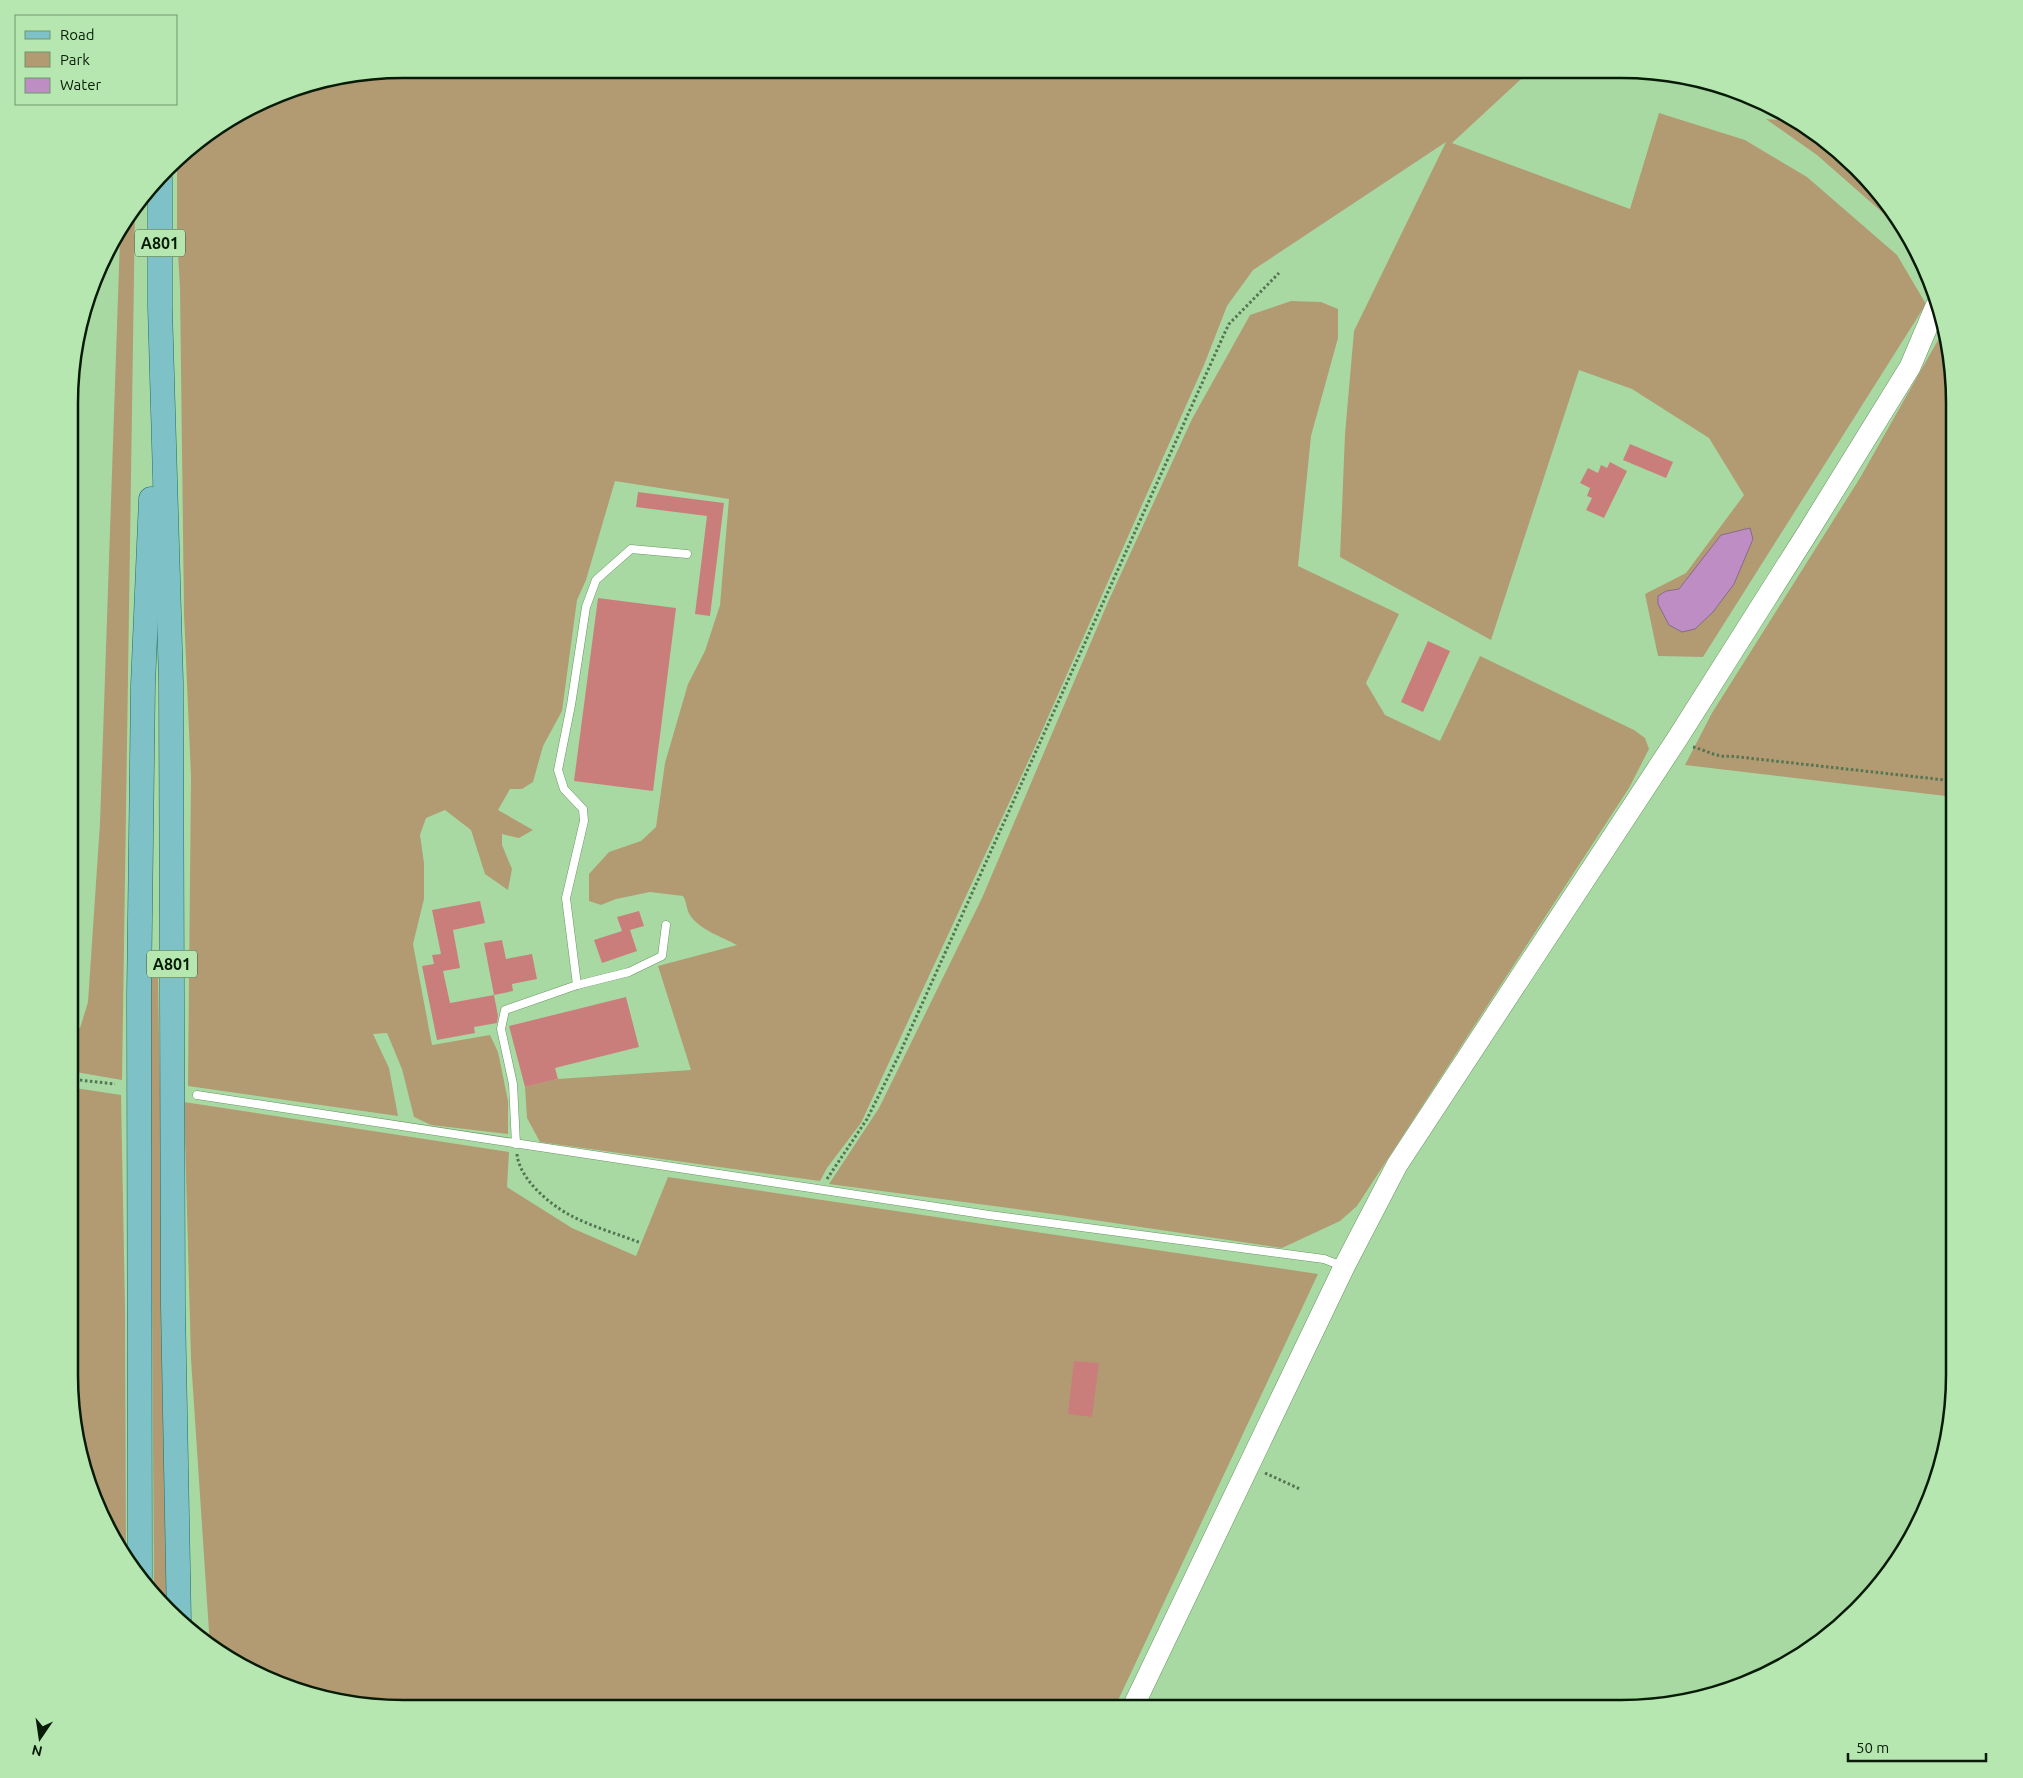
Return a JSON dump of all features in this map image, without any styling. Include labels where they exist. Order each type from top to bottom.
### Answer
[{"type":"main road","name":"A801","points":[[160,186],[160,308],[171,682],[173,1306],[179,1611]]},
{"type":"main road","name":"A801","points":[[140,1567],[139,996],[143,685],[160,308]]},
{"type":"main road","points":[[1136,1700],[1344,1267],[1397,1165],[1677,740],[1808,532],[1910,367],[1933,314]]},
{"type":"lane","points":[[577,985],[566,898],[584,820],[583,809],[564,788],[558,770],[571,705],[586,607],[596,580],[631,549],[687,554]]},
{"type":"lane","points":[[516,1144],[513,1084],[501,1029],[505,1010],[577,985],[629,972],[662,956],[666,925]]},
{"type":"lane","points":[[198,1094],[989,1215],[1324,1259],[1344,1267]]},
{"type":"path","points":[[823,1190],[829,1174],[867,1119],[899,1055],[1226,330],[1229,324],[1279,273]]},
{"type":"path","points":[[1677,740],[1681,743],[1706,750],[1719,758],[1730,756],[1946,779]]},
{"type":"path","points":[[78,1079],[115,1084]]},
{"type":"path","points":[[516,1144],[517,1162],[531,1186],[568,1214],[641,1243]]},
{"type":"path","points":[[1251,1462],[1267,1474],[1300,1490]]},
{"type":"green space","points":[[381,78],[1522,78],[1452,143],[1630,209],[1659,113],[1745,140],[1807,177],[1897,255],[1926,304],[1703,657],[1658,656],[1645,594],[1686,573],[1744,495],[1709,438],[1632,389],[1579,370],[1491,640],[1340,557],[1345,434],[1354,331],[1446,142],[1253,270],[1227,306],[1204,365],[1033,751],[861,1123],[827,1168],[820,1181],[540,1142],[527,1118],[525,1087],[558,1079],[691,1070],[658,966],[737,945],[699,925],[689,913],[683,896],[650,892],[616,899],[601,905],[589,901],[589,874],[609,852],[641,841],[656,827],[665,763],[688,684],[705,651],[720,605],[729,499],[615,481],[586,580],[577,600],[562,711],[543,746],[533,782],[522,789],[510,789],[498,810],[533,830],[519,838],[502,834],[502,845],[512,869],[508,890],[485,874],[471,830],[445,810],[426,818],[420,835],[424,863],[424,899],[413,944],[432,1045],[490,1035],[498,1052],[508,1101],[508,1134],[431,1125],[414,1117],[402,1069],[387,1033],[373,1034],[389,1068],[398,1116],[188,1086],[191,777],[184,614],[180,288],[177,236],[177,169],[188,158],[222,132],[278,102],[318,89],[360,80]]},
{"type":"green space","points":[[1766,119],[1779,120],[1801,132],[1835,158],[1865,188],[1887,216],[1817,155]]},
{"type":"green space","points":[[135,218],[122,1080],[78,1072],[78,1028],[80,1028],[88,1002],[100,823],[120,242]]},
{"type":"green space","points":[[1291,301],[1321,302],[1338,309],[1338,338],[1311,436],[1298,566],[1399,614],[1366,683],[1385,715],[1440,741],[1480,656],[1634,730],[1645,738],[1649,749],[1629,788],[1357,1206],[1340,1221],[1282,1248],[1060,1215],[829,1184],[879,1108],[982,898],[1108,602],[1192,419],[1250,315]]},
{"type":"green space","points":[[1939,339],[1943,360],[1946,402],[1946,796],[1685,765],[1712,713],[1860,478]]},
{"type":"green space","points":[[150,976],[158,976],[169,1601],[154,1585]]},
{"type":"green space","points":[[78,1088],[121,1095],[125,1307],[126,1546],[102,1500],[89,1460],[80,1418],[78,1397]]},
{"type":"green space","points":[[184,1102],[509,1152],[507,1187],[572,1228],[636,1256],[668,1177],[1318,1274],[1118,1700],[381,1700],[339,1694],[278,1676],[240,1657],[209,1637],[191,1359]]},
{"type":"water","points":[[1750,528],[1753,539],[1734,584],[1713,612],[1695,629],[1682,632],[1669,625],[1658,604],[1658,596],[1666,591],[1679,589],[1721,535]]},
{"type":"building","points":[[1630,444],[1673,462],[1666,478],[1623,460]]},
{"type":"building","points":[[1610,462],[1627,471],[1604,518],[1586,510],[1592,498],[1587,496],[1590,488],[1580,483],[1588,468],[1598,473],[1601,465],[1607,468]]},
{"type":"building","points":[[638,492],[724,503],[710,616],[695,614],[707,516],[636,507]]},
{"type":"building","points":[[598,598],[676,608],[653,791],[574,781]]},
{"type":"building","points":[[1428,641],[1450,651],[1423,712],[1401,702]]},
{"type":"building","points":[[480,901],[485,923],[453,930],[460,968],[443,971],[450,1003],[494,995],[498,1016],[497,1023],[474,1027],[475,1033],[437,1040],[422,966],[434,964],[432,955],[441,954],[432,910]]},
{"type":"building","points":[[639,911],[644,926],[630,930],[637,951],[602,963],[594,940],[622,931],[617,917]]},
{"type":"building","points":[[502,940],[506,959],[532,954],[537,979],[512,984],[513,991],[494,995],[484,943]]},
{"type":"building","points":[[626,997],[639,1047],[555,1068],[558,1079],[525,1087],[509,1026]]},
{"type":"building","points":[[1074,1361],[1099,1363],[1092,1417],[1068,1414]]}]
